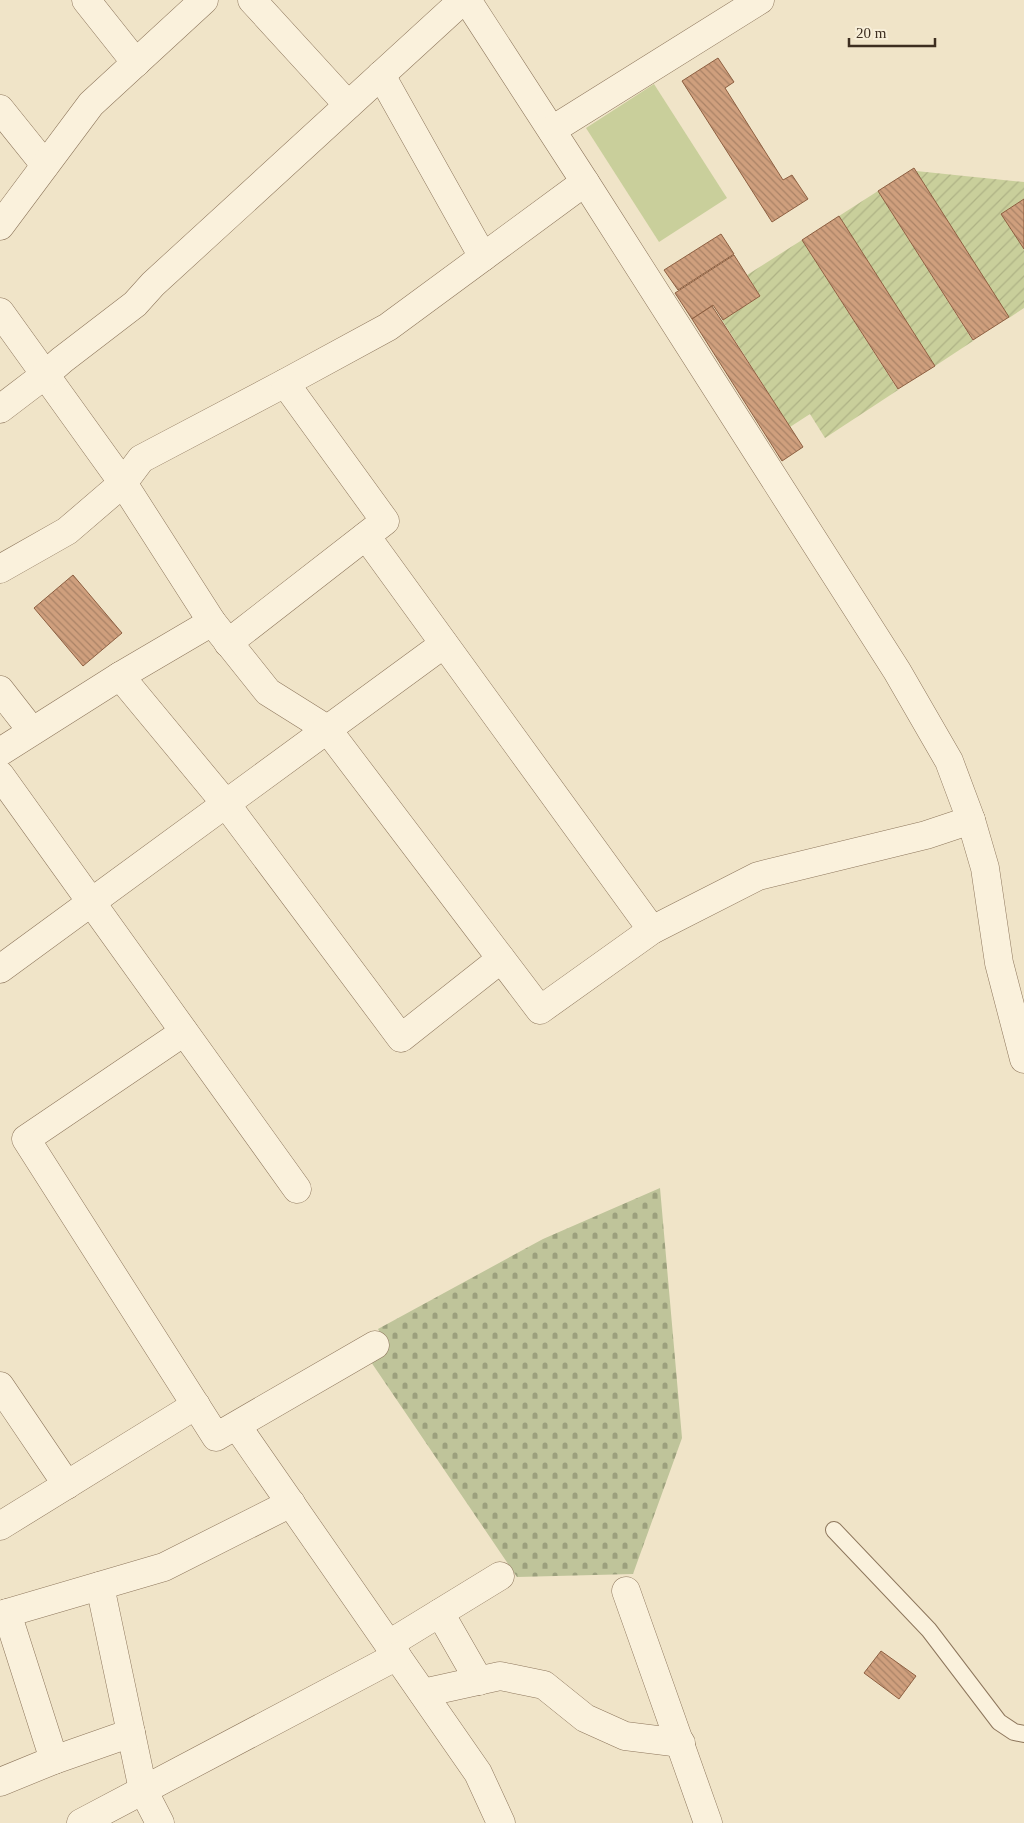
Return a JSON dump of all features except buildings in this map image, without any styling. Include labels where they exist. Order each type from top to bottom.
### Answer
[{"type":"street","points":[[86,0],[136,63]]},
{"type":"street","points":[[0,226],[91,104],[204,0]]},
{"type":"street","points":[[252,0],[348,105]]},
{"type":"street","points":[[0,409],[135,304],[153,284],[463,0]]},
{"type":"street","points":[[467,0],[897,671],[949,761],[971,820],[985,868],[999,963],[1024,1059]]},
{"type":"street","points":[[552,130],[760,0]]},
{"type":"street","points":[[381,75],[483,257]]},
{"type":"street","points":[[0,109],[45,165]]},
{"type":"street","points":[[0,568],[67,531],[123,483],[141,459],[388,327],[585,182]]},
{"type":"street","points":[[0,312],[123,483],[220,632],[268,692],[327,729],[540,1010],[652,930],[758,876],[926,835],[971,820]]},
{"type":"street","points":[[0,752],[120,676],[220,632],[366,536],[384,521],[285,383]]},
{"type":"street","points":[[366,536],[652,930]]},
{"type":"street","points":[[0,969],[444,644]]},
{"type":"street","points":[[120,676],[226,804],[401,1038],[501,959]]},
{"type":"street","points":[[0,690],[32,731]]},
{"type":"street","points":[[0,775],[297,1189]]},
{"type":"street","points":[[184,1032],[26,1139],[216,1437],[375,1345]]},
{"type":"street","points":[[0,1386],[67,1485]]},
{"type":"street","points":[[0,1526],[196,1405]]},
{"type":"street","points":[[237,1426],[478,1773],[501,1823]]},
{"type":"street","points":[[54,1760],[4,1614],[164,1568],[291,1504]]},
{"type":"street","points":[[81,1823],[144,1790],[393,1650],[440,1613],[500,1576]]},
{"type":"street","points":[[100,1586],[144,1790],[160,1823]]},
{"type":"street","points":[[626,1590],[681,1743],[701,1820]]},
{"type":"street","points":[[440,1613],[479,1681]]},
{"type":"street","points":[[423,1693],[500,1676],[544,1685],[585,1718],[625,1736],[681,1743]]},
{"type":"street","points":[[0,1782],[54,1760],[131,1733]]},
{"type":"lane","points":[[834,1530],[929,1630],[999,1722],[1014,1732],[1024,1734]]},
{"type":"green space","points":[[654,84],[727,198],[659,242],[586,128]]},
{"type":"green space","points":[[916,171],[1024,182],[1024,199],[1002,214],[1024,249],[1024,308],[1009,318]]},
{"type":"green space","points":[[878,191],[973,341],[935,366],[839,216]]},
{"type":"green space","points":[[802,240],[898,390],[825,438],[810,414],[790,427],[722,320],[760,296],[747,275]]},
{"type":"green space","points":[[660,1188],[682,1438],[633,1574],[517,1577],[369,1359],[388,1347],[378,1329],[543,1239]]}]
